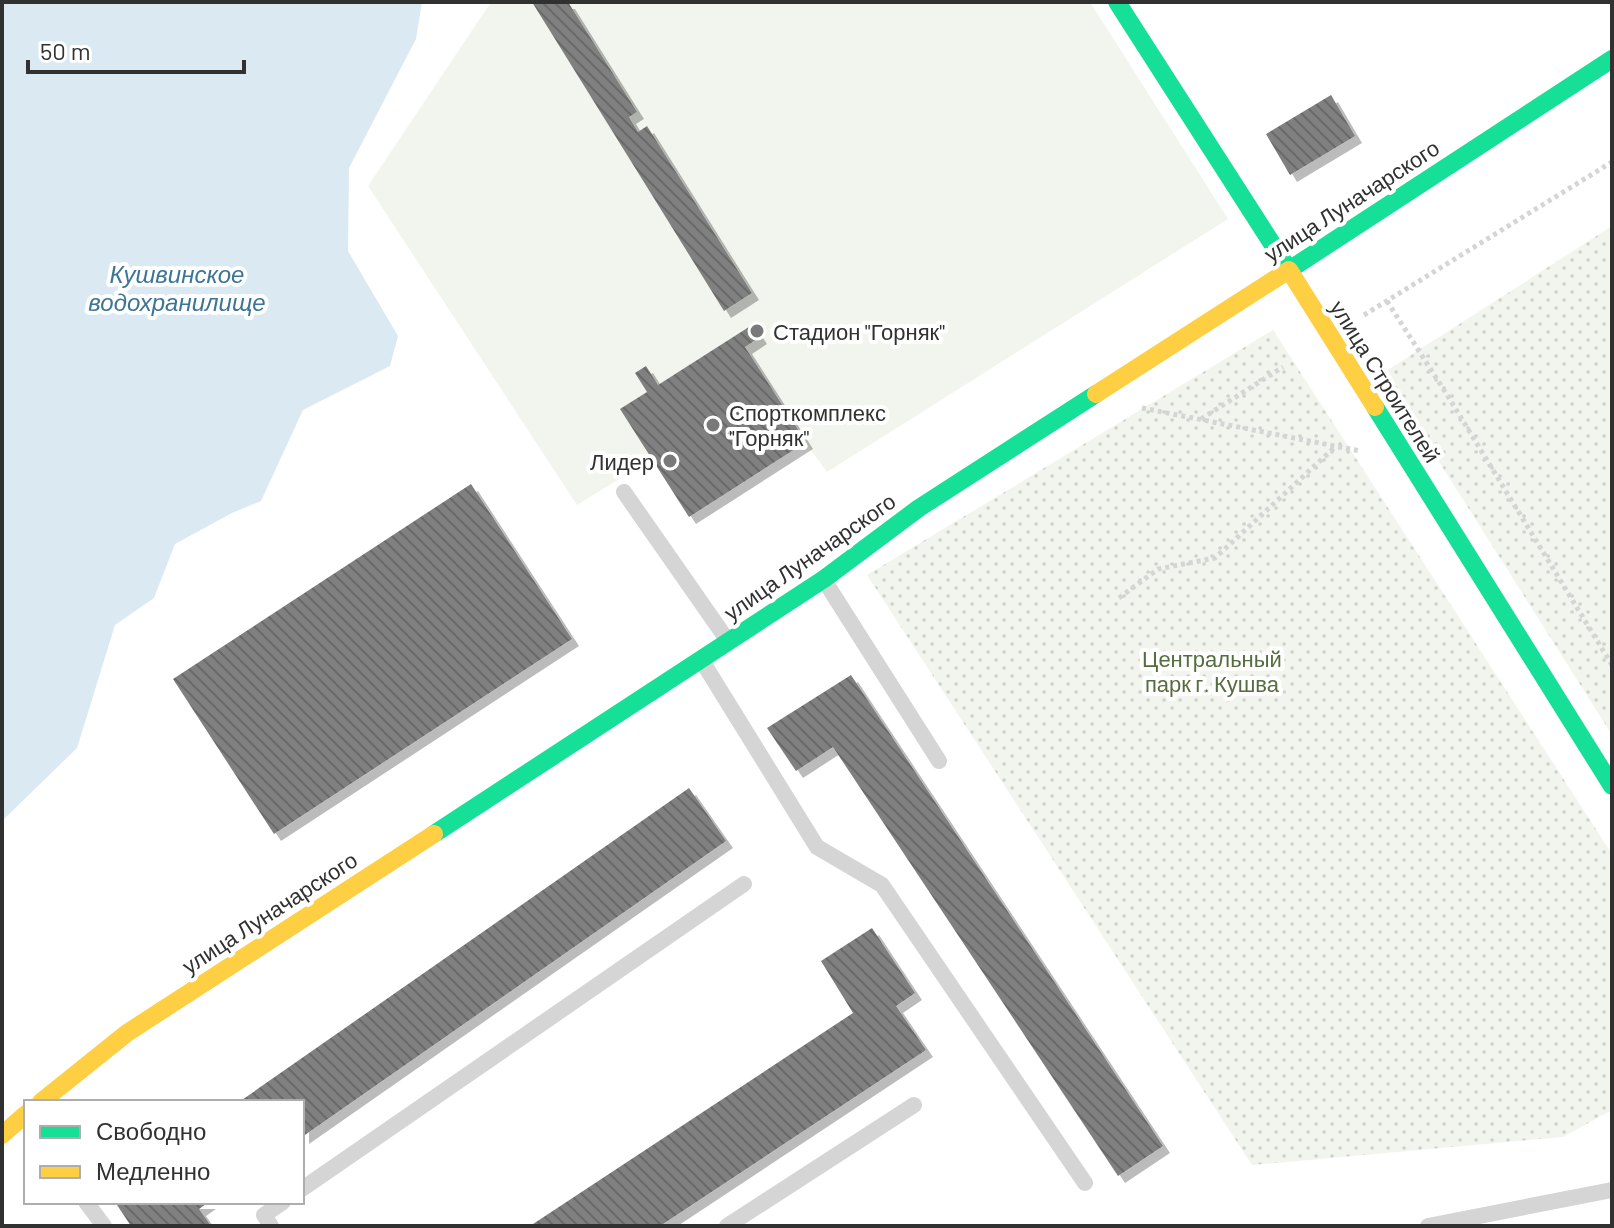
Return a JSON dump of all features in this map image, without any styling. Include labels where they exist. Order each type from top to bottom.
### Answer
[{"type":"main road","name":"улица Строителей","points":[[1117,2],[1612,786]]},
{"type":"main road","name":"улица Луначарского","points":[[43,1100],[127,1033],[729,642],[824,579],[919,508],[1612,59]]},
{"type":"main road","points":[[2,1135],[24,1118]]},
{"type":"lane","points":[[624,492],[729,642]]},
{"type":"lane","points":[[824,579],[939,761]]},
{"type":"lane","points":[[701,660],[817,847],[882,885],[1085,1183]]},
{"type":"lane","points":[[304,1188],[744,884]]},
{"type":"lane","points":[[727,1226],[914,1105]]},
{"type":"lane","points":[[1428,1226],[1612,1190]]},
{"type":"lane","points":[[88,1204],[104,1226]]},
{"type":"lane","points":[[271,1226],[264,1215],[280,1204]]},
{"type":"path","points":[[1364,315],[1612,162]]},
{"type":"path","points":[[1387,301],[1612,665]]},
{"type":"path","points":[[1200,420],[1283,367]]},
{"type":"path","points":[[1131,406],[1364,452]]},
{"type":"path","points":[[1119,598],[1158,569],[1215,558],[1335,447]]},
{"type":"green space","name":"Стадион \"Горняк\"","points":[[491,2],[1090,2],[1228,219],[827,472],[805,442],[689,517],[652,459],[577,505],[368,186]]},
{"type":"green space","points":[[1612,226],[1612,735],[1383,373]]},
{"type":"green space","name":"Центральный парк г. Кушва","points":[[1273,330],[1612,854],[1612,1110],[1563,1137],[1252,1165],[867,575]]},
{"type":"water","name":"Кушвинское водохранилище","points":[[2,2],[422,2],[416,39],[349,168],[348,251],[398,336],[390,366],[303,410],[261,501],[175,544],[154,598],[115,625],[77,748],[2,821]]},
{"type":"building","points":[[532,2],[568,2],[637,112],[629,117],[638,132],[647,126],[752,293],[724,311]]},
{"type":"building","points":[[1331,95],[1355,136],[1290,175],[1266,134]]},
{"type":"building","name":"Спорткомплекс \"Горняк\"","points":[[752,325],[760,337],[745,347],[806,442],[689,517],[620,409],[647,392],[635,373],[646,366],[658,385]]},
{"type":"building","points":[[471,484],[572,639],[274,834],[173,679]]},
{"type":"building","points":[[851,675],[1163,1146],[1118,1176],[833,747],[796,771],[767,728]]},
{"type":"building","points":[[689,788],[726,841],[304,1136],[304,1100],[242,1100]]},
{"type":"building","points":[[872,928],[915,993],[896,1006],[926,1050],[660,1226],[530,1226],[853,1013],[821,961]]},
{"type":"building","points":[[116,1204],[206,1204],[199,1209],[211,1226],[131,1226]]},
{"type":"traffic: fast","points":[[1117,2],[1289,270],[1612,59]]},
{"type":"traffic: fast","points":[[434,834],[824,579],[919,508],[1096,394]]},
{"type":"traffic: fast","points":[[1375,407],[1612,786]]},
{"type":"traffic: slow","points":[[1096,394],[1289,270],[1375,407]]},
{"type":"traffic: slow","points":[[43,1100],[127,1033],[434,834]]},
{"type":"traffic: slow","points":[[2,1135],[24,1116]]},
{"type":"place","name":"Стадион \"Горняк\"","points":[[757,331]]},
{"type":"place","name":"Спорткомплекс \"Горняк\"","points":[[713,425]]},
{"type":"place","name":"Лидер","points":[[670,461]]}]
